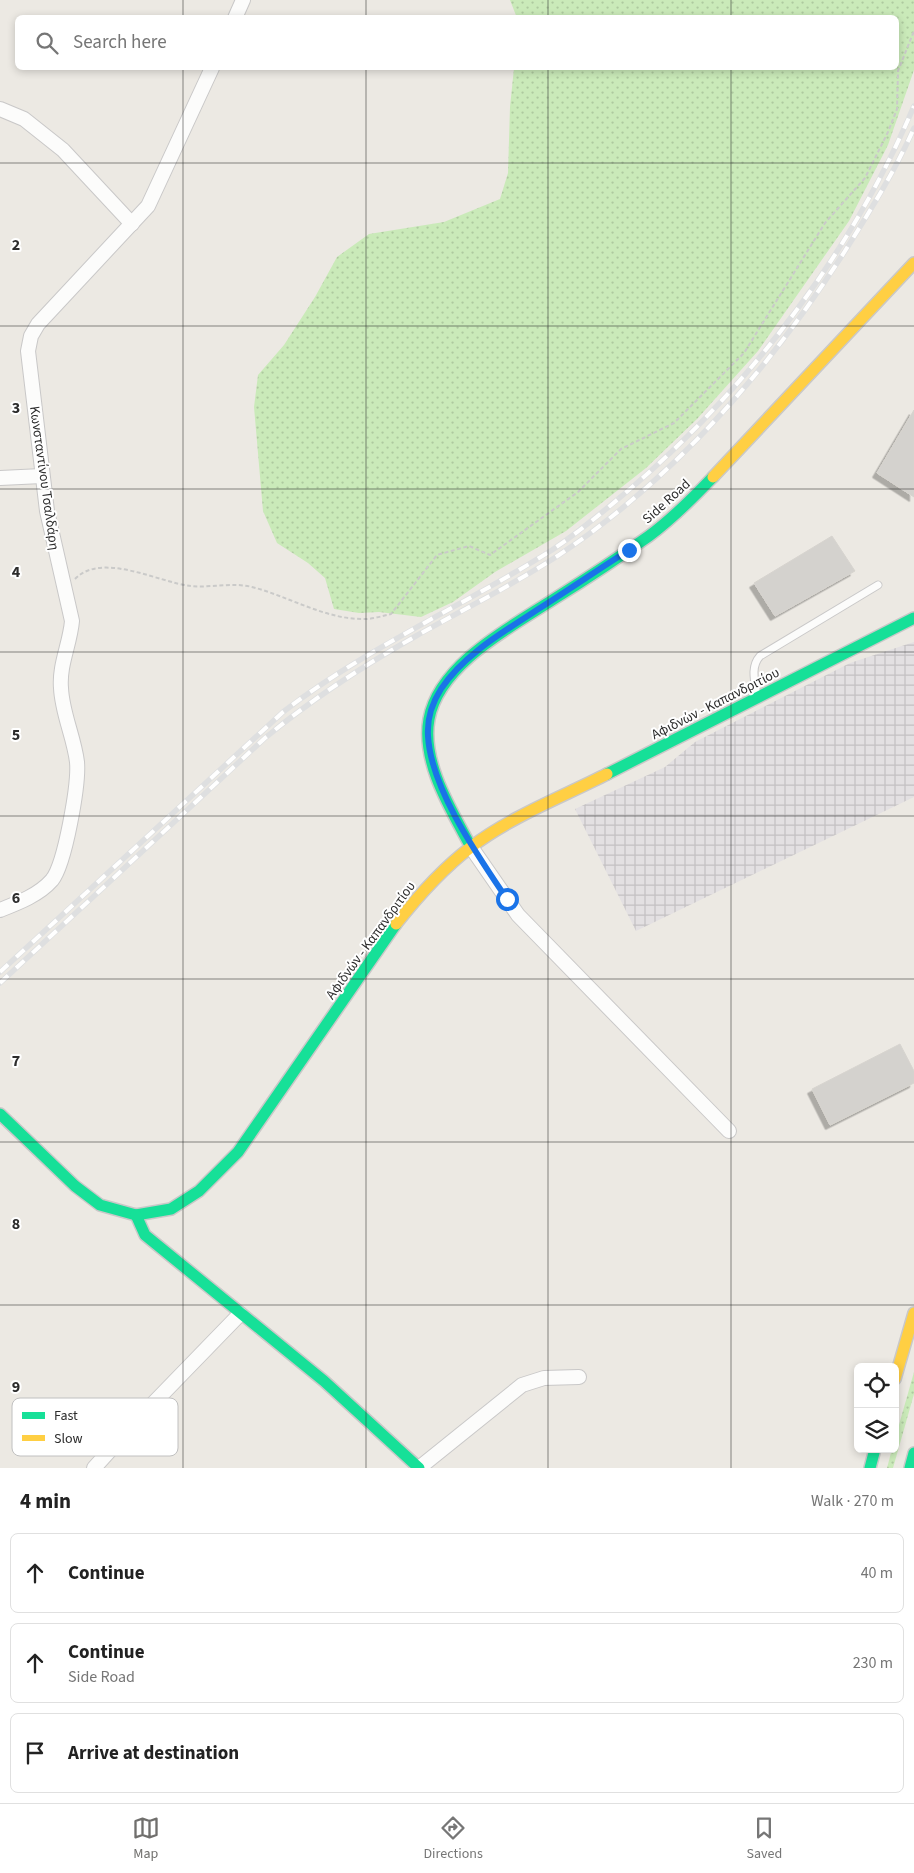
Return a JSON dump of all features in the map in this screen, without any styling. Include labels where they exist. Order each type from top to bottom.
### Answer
[{"type":"main road","name":"Side Road","points":[[471,847],[458,823],[430,754],[429,720],[432,706],[441,689],[464,662],[505,631],[645,539],[698,493],[914,263]]},
{"type":"main road","name":"Αφιδνών - Καπανδριτίου","points":[[0,1114],[42,1157],[100,1205],[136,1215],[163,1211],[186,1200],[198,1191],[238,1152],[397,923],[428,884],[471,847],[503,826],[758,699],[914,618]]},
{"type":"main road","points":[[136,1215],[145,1235],[324,1381],[419,1468]]},
{"type":"main road","points":[[899,1365],[914,1312]]},
{"type":"main road","points":[[870,1468],[875,1453]]},
{"type":"main road","points":[[910,1468],[914,1453]]},
{"type":"street","points":[[236,15],[243,0]]},
{"type":"street","name":"Κωνσταντίνου Τσαλδάρη","points":[[0,910],[29,898],[53,879],[63,852],[72,808],[77,763],[60,689],[60,671],[71,635],[72,621],[47,511],[28,351],[31,336],[38,324],[148,206],[211,70]]},
{"type":"street","points":[[0,109],[24,119],[63,150],[132,224]]},
{"type":"street","points":[[0,478],[42,476]]},
{"type":"street","points":[[471,847],[518,914],[730,1131]]},
{"type":"street","points":[[158,1398],[240,1314]]},
{"type":"street","points":[[419,1468],[522,1385],[544,1378],[579,1377]]},
{"type":"street","points":[[94,1468],[105,1456]]},
{"type":"lane","points":[[758,699],[753,673],[754,662],[760,656],[878,585]]},
{"type":"path","points":[[899,68],[914,31]]},
{"type":"path","points":[[65,589],[81,573],[100,568],[127,570],[190,586],[250,586],[333,614],[364,619],[391,614],[437,555],[469,546],[490,555],[578,492],[621,449],[674,423],[744,353],[825,223],[865,178],[888,132],[897,109],[898,70]]},
{"type":"shaded area","points":[[914,642],[914,797],[636,931],[575,809],[665,767],[695,742],[850,663]]},
{"type":"green space","points":[[510,0],[914,0],[914,70],[888,145],[849,221],[758,351],[697,419],[646,468],[566,531],[495,572],[453,602],[421,617],[379,612],[359,613],[334,609],[325,578],[308,563],[277,543],[263,511],[254,407],[258,375],[284,345],[315,297],[337,257],[369,234],[444,222],[500,199],[508,173],[510,107],[514,70],[899,70],[899,15],[516,15]]},
{"type":"green space","points":[[914,1372],[914,1394],[899,1447],[899,1425]]},
{"type":"green space","points":[[891,1453],[897,1453],[893,1468],[887,1468]]},
{"type":"building","points":[[914,410],[914,497],[877,473]]},
{"type":"building","points":[[832,536],[855,571],[775,616],[754,583]]},
{"type":"building","points":[[900,1044],[914,1071],[914,1083],[830,1125],[812,1089]]},
{"type":"railway","points":[[0,972],[283,712],[381,647],[552,550],[606,509],[680,443],[760,357],[830,262],[861,211],[889,159],[914,106]]},
{"type":"railway","points":[[0,983],[265,738],[319,696],[416,636],[506,587],[559,555],[602,524],[681,455],[718,418],[752,378],[816,294],[873,206],[899,160],[914,128]]},
{"type":"traffic: fast","points":[[471,847],[447,802],[434,769],[428,736],[429,719],[435,699],[447,681],[479,649],[649,536],[666,523],[713,477]]},
{"type":"traffic: fast","points":[[607,774],[914,618]]},
{"type":"traffic: fast","points":[[0,1114],[75,1186],[100,1205],[136,1215],[171,1209],[199,1191],[238,1152],[396,924]]},
{"type":"traffic: fast","points":[[136,1215],[145,1235],[324,1381],[419,1468]]},
{"type":"traffic: fast","points":[[870,1468],[874,1453]]},
{"type":"traffic: fast","points":[[910,1468],[914,1453]]},
{"type":"traffic: slow","points":[[713,477],[914,263]]},
{"type":"traffic: slow","points":[[396,924],[431,883],[471,847],[520,816],[607,774]]},
{"type":"traffic: slow","points":[[899,1365],[914,1313]]},
{"type":"route","points":[[507,899],[471,847],[458,823],[442,785],[430,754],[428,736],[432,706],[441,689],[464,662],[505,631],[629,550]]}]
